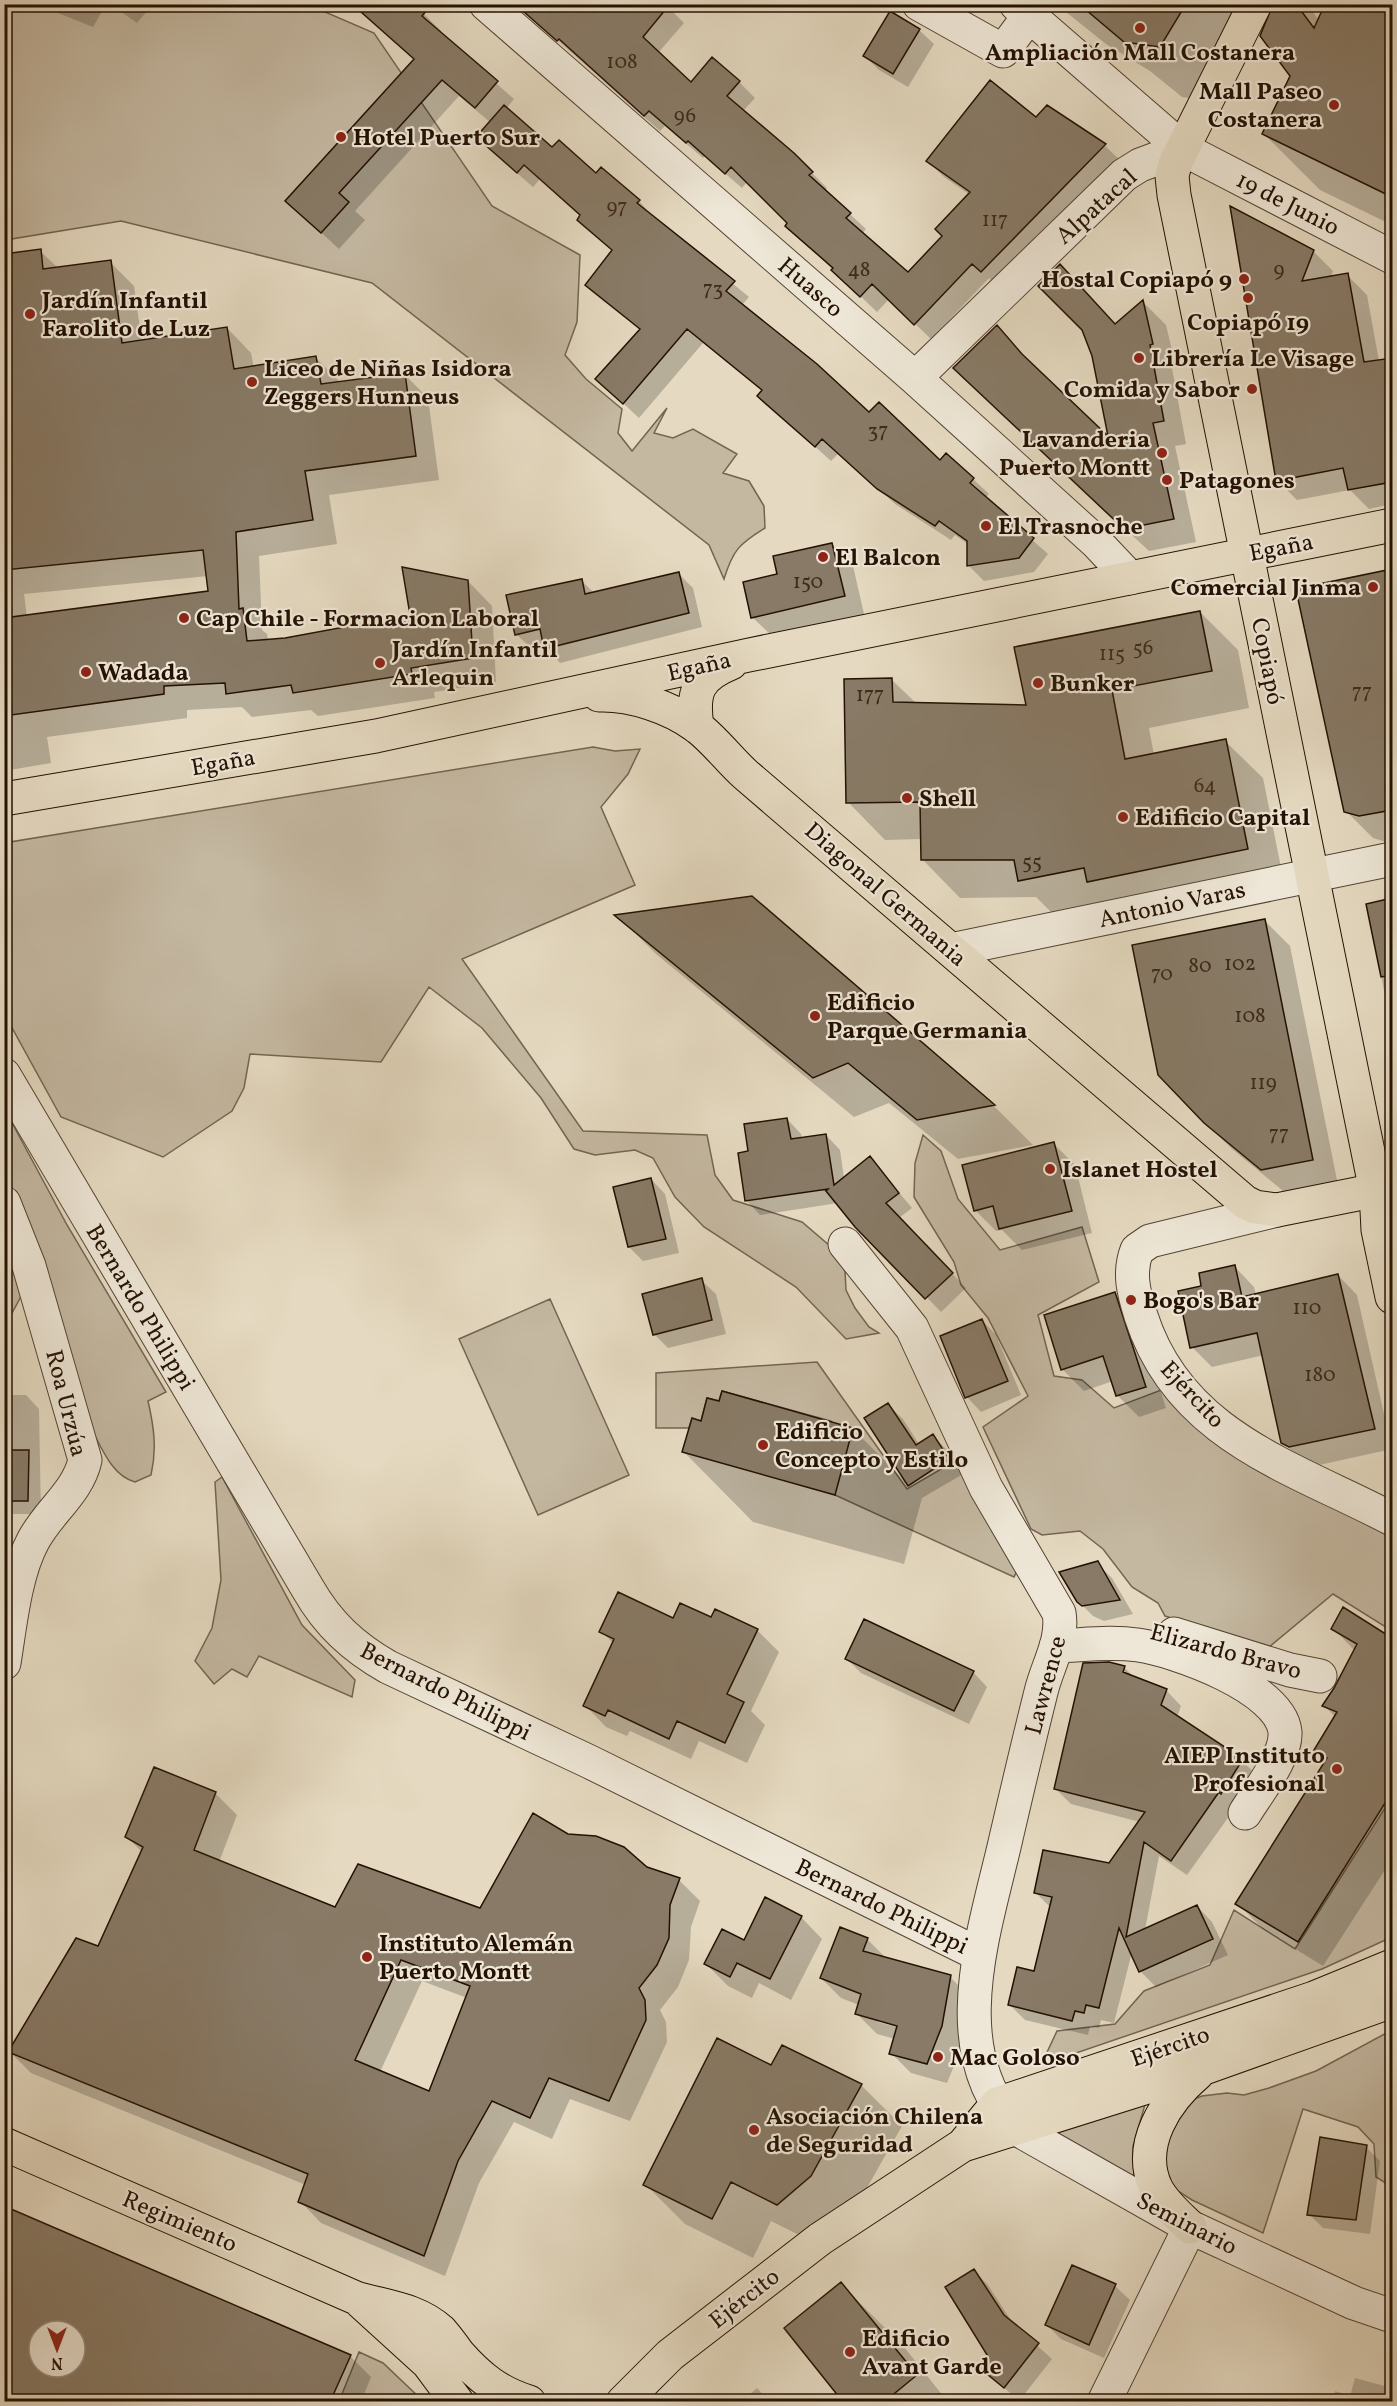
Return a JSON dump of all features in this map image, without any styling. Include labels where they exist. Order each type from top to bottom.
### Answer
[{"type":"main road","name":"Copiapó","points":[[1255,4],[1183,149],[1173,176],[1174,195],[1311,875],[1387,1195]]},
{"type":"main road","name":"Egaña","points":[[4,799],[376,736],[749,655],[1392,525]]},
{"type":"main road","points":[[697,727],[694,708],[701,682],[713,671],[749,655]]},
{"type":"main road","name":"Diagonal Germania","points":[[571,695],[605,694],[642,701],[661,707],[697,727],[726,757],[1245,1202],[1255,1207],[1277,1210],[1387,1195]]},
{"type":"main road","name":"Diagonal Germania","points":[[504,710],[586,713],[627,720],[681,736],[726,757]]},
{"type":"main road","points":[[1387,1195],[1378,1230],[1392,1297]]},
{"type":"main road","name":"Ejército","points":[[963,2145],[997,2104],[1305,2001],[1392,1966]]},
{"type":"main road","name":"Ejército","points":[[618,2399],[670,2355],[820,2239],[963,2145],[1206,2067],[1392,2001]]},
{"type":"main road","points":[[1190,2228],[1156,2188],[1150,2155],[1156,2126],[1167,2106],[1186,2084],[1206,2067]]},
{"type":"main road","name":"Regimiento","points":[[4,2144],[356,2298],[419,2316],[441,2331],[477,2374],[496,2389],[529,2402]]},
{"type":"main road","name":"Regimiento","points":[[356,2298],[405,2341],[458,2398]]},
{"type":"street","name":"Huasco","points":[[486,4],[915,378],[1096,542],[1130,578]]},
{"type":"street","points":[[919,4],[1004,51],[1023,10]]},
{"type":"street","name":"19 de Junio","points":[[1023,10],[1183,149],[1392,257]]},
{"type":"street","name":"Alpatacal","points":[[915,378],[1124,175],[1140,165],[1183,149]]},
{"type":"street","name":"Antonio Varas","points":[[951,950],[1392,859]]},
{"type":"street","name":"Bernardo Philippi","points":[[4,1076],[308,1589],[335,1628],[358,1648],[388,1667],[590,1762],[978,1954]]},
{"type":"street","name":"Roa Urzúa","points":[[4,1203],[29,1266],[84,1449],[85,1460],[77,1482],[41,1526],[31,1544],[21,1573],[4,1663]]},
{"type":"street","name":"Ejército","points":[[1277,1210],[1150,1241],[1137,1250],[1131,1269],[1133,1288],[1147,1336],[1165,1371],[1196,1404],[1236,1438],[1281,1466],[1392,1519]]},
{"type":"street","name":"Lawrence","points":[[845,1244],[912,1328],[986,1488],[1059,1613],[1061,1625],[1042,1688],[978,1954],[974,2004],[977,2041],[984,2070],[997,2104]]},
{"type":"street","name":"Elizardo Bravo","points":[[1056,1646],[1096,1631],[1139,1628],[1202,1642],[1290,1671],[1320,1676]]},
{"type":"street","name":"Elizardo Bravo","points":[[1056,1646],[1107,1642],[1152,1647],[1218,1671],[1270,1704],[1282,1722],[1285,1740],[1275,1762],[1245,1813]]},
{"type":"street","name":"Seminario","points":[[997,2104],[1017,2129],[1190,2228],[1354,2303],[1392,2316]]},
{"type":"street","points":[[1104,2402],[1190,2228]]},
{"type":"shaded area","points":[[5,5],[309,5],[374,33],[492,206],[580,255],[577,322],[565,355],[586,379],[622,409],[618,433],[632,451],[667,408],[654,433],[673,438],[693,429],[737,454],[723,473],[749,481],[764,506],[765,528],[738,549],[724,579],[709,545],[372,283],[121,221],[5,240]]},
{"type":"shaded area","points":[[593,747],[615,751],[640,749],[628,774],[601,807],[635,885],[462,959],[583,1131],[707,1135],[715,1175],[733,1200],[802,1222],[830,1246],[845,1271],[846,1290],[855,1308],[869,1327],[879,1333],[846,1339],[796,1287],[704,1227],[675,1197],[653,1158],[635,1150],[595,1155],[574,1149],[541,1098],[482,1028],[429,987],[381,1062],[250,1054],[244,1088],[232,1111],[163,1157],[61,1117],[5,1015],[4,843]]},
{"type":"shaded area","points":[[4,1108],[67,1225],[166,1392],[148,1401],[154,1438],[153,1465],[151,1475],[135,1482],[127,1479],[115,1469],[93,1432],[5,1181]]},
{"type":"shaded area","points":[[923,1135],[941,1151],[958,1199],[1000,1250],[1082,1227],[1099,1282],[1038,1315],[1054,1376],[1082,1380],[1114,1408],[1169,1387],[1392,1524],[1392,1631],[1333,1594],[1268,1648],[1165,1616],[1158,1603],[1132,1587],[1103,1549],[1080,1531],[1042,1535],[1031,1529],[983,1427],[1028,1396],[988,1318],[961,1285],[954,1262],[914,1197],[915,1163]]},
{"type":"shaded area","points":[[4,1244],[25,1289],[5,1326],[4,1326]]},
{"type":"shaded area","points":[[550,1299],[629,1475],[538,1515],[459,1339]]},
{"type":"shaded area","points":[[817,1362],[907,1489],[955,1461],[1019,1567],[1014,1577],[835,1495],[831,1421],[722,1391],[719,1401],[707,1398],[701,1421],[692,1419],[689,1428],[656,1428],[656,1373]]},
{"type":"shaded area","points":[[222,1477],[302,1625],[355,1680],[352,1697],[259,1656],[247,1677],[232,1669],[214,1684],[195,1661],[212,1628],[221,1580],[215,1482]]},
{"type":"shaded area","points":[[1392,1797],[1392,1937],[1322,1969],[1041,2065],[1057,2031],[1115,2024],[1144,1991],[1210,1965],[1234,1910],[1295,1949]]},
{"type":"shaded area","points":[[1392,2030],[1392,2187],[1376,2177],[1374,2144],[1358,2127],[1303,2109],[1263,2233],[1192,2200],[1178,2191],[1170,2180],[1165,2165],[1168,2137],[1189,2101],[1202,2096],[1227,2093],[1244,2095],[1269,2088],[1316,2071]]},
{"type":"shaded area","points":[[1146,2101],[1133,2146],[1134,2180],[1051,2134]]},
{"type":"shaded area","points":[[359,2352],[383,2363],[423,2401],[351,2401],[342,2394]]},
{"type":"building","points":[[352,4],[432,4],[422,16],[498,81],[475,108],[442,80],[339,193],[349,202],[321,233],[285,201],[414,59]]},
{"type":"building","points":[[515,4],[670,4],[643,37],[691,82],[712,57],[740,81],[727,96],[794,153],[813,172],[809,175],[851,213],[846,218],[908,272],[942,236],[935,229],[970,192],[926,161],[990,80],[1036,117],[1047,105],[1106,144],[981,272],[972,264],[914,325],[872,284],[860,297],[831,270],[833,268],[785,226],[787,223],[731,167],[725,174],[649,111],[644,116],[559,39],[557,41]]},
{"type":"building","name":"Ampliación Mall Costanera","points":[[1079,4],[1186,4],[1160,47],[1124,42]]},
{"type":"building","name":"Mall Paseo Costanera","points":[[1273,4],[1296,4],[1314,28],[1325,4],[1392,4],[1392,197],[1262,134],[1290,76],[1260,36]]},
{"type":"building","points":[[890,11],[920,29],[893,74],[863,56]]},
{"type":"building","points":[[504,105],[552,147],[559,140],[596,173],[601,167],[640,200],[637,203],[735,281],[726,291],[817,364],[869,412],[879,402],[940,460],[946,453],[974,478],[970,483],[1034,538],[1019,558],[967,566],[967,541],[939,521],[935,526],[877,489],[822,439],[815,447],[757,396],[762,390],[687,329],[623,404],[595,379],[640,329],[585,285],[612,250],[577,220],[580,215],[524,165],[517,173],[476,137]]},
{"type":"building","points":[[1230,206],[1314,250],[1302,281],[1348,273],[1364,362],[1392,358],[1392,384],[1386,386],[1392,422],[1392,482],[1348,490],[1343,468],[1276,481]]},
{"type":"building","points":[[41,249],[43,269],[111,260],[122,343],[227,327],[234,369],[316,356],[321,384],[405,373],[416,456],[305,471],[313,520],[236,532],[239,609],[243,608],[247,641],[285,638],[410,615],[402,567],[468,580],[473,658],[411,668],[412,674],[293,693],[291,685],[226,694],[225,683],[164,686],[164,694],[4,716],[4,618],[208,591],[203,550],[4,570],[4,254]]},
{"type":"building","points":[[1060,264],[1115,324],[1143,300],[1153,344],[1150,345],[1164,421],[1153,423],[1174,519],[1124,529],[953,368],[997,325],[1022,354],[1108,436],[1092,356],[1082,330],[1038,286]]},
{"type":"building","points":[[832,543],[845,596],[751,618],[743,582],[777,574],[773,556]]},
{"type":"building","points":[[1392,569],[1392,810],[1359,816],[1344,812],[1298,599],[1300,588]]},
{"type":"building","points":[[679,572],[689,613],[544,649],[540,629],[515,635],[506,595],[582,579],[585,594]]},
{"type":"building","points":[[1200,611],[1212,671],[1112,690],[1125,759],[1226,739],[1248,849],[1087,882],[1084,868],[1018,881],[1014,860],[921,860],[920,802],[846,803],[844,679],[892,678],[893,702],[1026,705],[1014,647]]},
{"type":"building","name":"Edificio Parque Germania","points":[[752,896],[995,1105],[917,1120],[848,1063],[813,1078],[614,915]]},
{"type":"building","points":[[1392,898],[1392,975],[1381,977],[1366,904]]},
{"type":"building","points":[[1265,919],[1313,1160],[1261,1170],[1204,1123],[1158,1075],[1132,945]]},
{"type":"building","points":[[787,1118],[791,1139],[826,1134],[834,1185],[870,1156],[899,1193],[886,1203],[953,1273],[925,1299],[855,1227],[826,1191],[828,1189],[745,1201],[738,1153],[748,1151],[744,1124]]},
{"type":"building","points":[[1054,1142],[1072,1211],[999,1229],[993,1206],[974,1211],[962,1165]]},
{"type":"building","points":[[651,1178],[666,1239],[628,1247],[613,1187]]},
{"type":"building","points":[[1235,1265],[1242,1297],[1338,1274],[1375,1429],[1289,1447],[1281,1443],[1257,1333],[1190,1348],[1178,1291],[1201,1286],[1199,1273]]},
{"type":"building","points":[[702,1278],[712,1320],[653,1335],[642,1294]]},
{"type":"building","points":[[1115,1292],[1146,1387],[1116,1396],[1103,1356],[1061,1370],[1044,1315]]},
{"type":"building","points":[[982,1319],[1008,1381],[965,1398],[940,1336]]},
{"type":"building","name":"Edificio Concepto y Estilo","points":[[722,1391],[853,1428],[835,1495],[682,1452],[692,1418],[701,1421],[707,1398],[719,1401]]},
{"type":"building","points":[[888,1403],[916,1445],[933,1434],[949,1459],[908,1486],[864,1418]]},
{"type":"building","points":[[4,1450],[29,1450],[28,1501],[4,1501]]},
{"type":"building","points":[[1098,1561],[1120,1600],[1082,1606],[1077,1602],[1059,1572]]},
{"type":"building","points":[[618,1592],[673,1618],[680,1603],[711,1617],[715,1609],[758,1629],[727,1694],[744,1702],[725,1743],[677,1721],[669,1739],[608,1710],[605,1716],[583,1706],[614,1639],[599,1632]]},
{"type":"building","points":[[1343,1607],[1392,1638],[1392,1792],[1298,1942],[1235,1904],[1327,1758],[1314,1750],[1337,1712],[1322,1706],[1357,1644],[1331,1629]]},
{"type":"building","points":[[864,1619],[974,1671],[954,1711],[845,1659]]},
{"type":"building","points":[[1109,1662],[1125,1666],[1123,1672],[1167,1689],[1161,1705],[1243,1759],[1221,1794],[1219,1792],[1171,1861],[1144,1842],[1126,1937],[1197,1905],[1213,1939],[1139,1972],[1119,1928],[1099,2008],[1086,2005],[1084,2013],[1075,2011],[1072,2021],[1008,2005],[1017,1967],[1034,1971],[1052,1897],[1034,1893],[1043,1850],[1109,1863],[1145,1812],[1054,1789],[1083,1663]]},
{"type":"building","points":[[154,1767],[216,1792],[194,1850],[335,1907],[358,1864],[480,1908],[533,1813],[568,1834],[596,1836],[624,1847],[647,1867],[680,1878],[670,1905],[669,1938],[657,1965],[639,1988],[645,2000],[646,2020],[609,2101],[549,2078],[530,2118],[492,2101],[458,2161],[424,2256],[298,2202],[308,2174],[8,2052],[76,1938],[98,1946],[143,1847],[125,1837]],"holes":[[[401,1960],[470,1986],[429,2091],[355,2060]]]},
{"type":"building","points":[[765,1897],[802,1916],[770,1979],[737,1963],[730,1977],[704,1964],[722,1929],[744,1940]]},
{"type":"building","points":[[840,1927],[868,1938],[863,1951],[951,1975],[942,2026],[927,2064],[889,2054],[897,2026],[855,2014],[861,1994],[820,1978]]},
{"type":"building","name":"Asociación Chilena de Seguridad","points":[[717,2038],[771,2065],[782,2045],[862,2084],[811,2176],[777,2205],[731,2182],[712,2219],[643,2185]]},
{"type":"building","points":[[1320,2137],[1367,2145],[1356,2220],[1307,2215]]},
{"type":"building","points":[[4,2206],[351,2355],[330,2402],[4,2402]]},
{"type":"building","points":[[1072,2265],[1116,2284],[1089,2345],[1045,2325]]},
{"type":"building","points":[[974,2269],[1004,2315],[1039,2343],[1004,2388],[981,2369],[989,2358],[945,2287]]},
{"type":"building","name":"Edificio Avant Garde","points":[[841,2282],[917,2375],[884,2402],[843,2402],[784,2328]]},
{"type":"place","name":"Ampliación Mall Costanera","points":[[1140,28]]},
{"type":"place","name":"Mall Paseo Costanera","points":[[1334,105]]},
{"type":"place","name":"Hotel Puerto Sur","points":[[341,137]]},
{"type":"place","name":"Hostal Copiapó 9","points":[[1244,279]]},
{"type":"place","name":"Copiapó 19","points":[[1248,298]]},
{"type":"place","name":"Jardín Infantil Farolito de Luz","points":[[30,314]]},
{"type":"place","name":"Librería Le Visage","points":[[1139,358]]},
{"type":"place","name":"Liceo de Niñas Isidora Zeggers Hunneus","points":[[252,382]]},
{"type":"place","name":"Comida y Sabor","points":[[1252,389]]},
{"type":"place","name":"Lavanderia Puerto Montt","points":[[1162,453]]},
{"type":"place","name":"Patagones","points":[[1167,480]]},
{"type":"place","name":"El Trasnoche","points":[[986,526]]},
{"type":"place","name":"El Balcon","points":[[823,557]]},
{"type":"place","name":"Comercial Jinma","points":[[1373,587]]},
{"type":"place","name":"Cap Chile - Formacion Laboral","points":[[184,618]]},
{"type":"place","name":"Jardín Infantil Arlequin","points":[[380,663]]},
{"type":"place","name":"Wadada","points":[[86,672]]},
{"type":"place","name":"Bunker","points":[[1038,683]]},
{"type":"place","name":"Shell","points":[[907,798]]},
{"type":"place","name":"Edificio Capital","points":[[1123,817]]},
{"type":"place","name":"Edificio Parque Germania","points":[[815,1016]]},
{"type":"place","name":"Islanet Hostel","points":[[1050,1169]]},
{"type":"place","name":"Bogo's Bar","points":[[1131,1300]]},
{"type":"place","name":"Edificio Concepto y Estilo","points":[[763,1445]]},
{"type":"place","name":"AIEP Instituto Profesional","points":[[1337,1769]]},
{"type":"place","name":"Instituto Alemán Puerto Montt","points":[[367,1957]]},
{"type":"place","name":"Mac Goloso","points":[[938,2057]]},
{"type":"place","name":"Asociación Chilena de Seguridad","points":[[754,2130]]},
{"type":"place","name":"Edificio Avant Garde","points":[[850,2352]]}]
